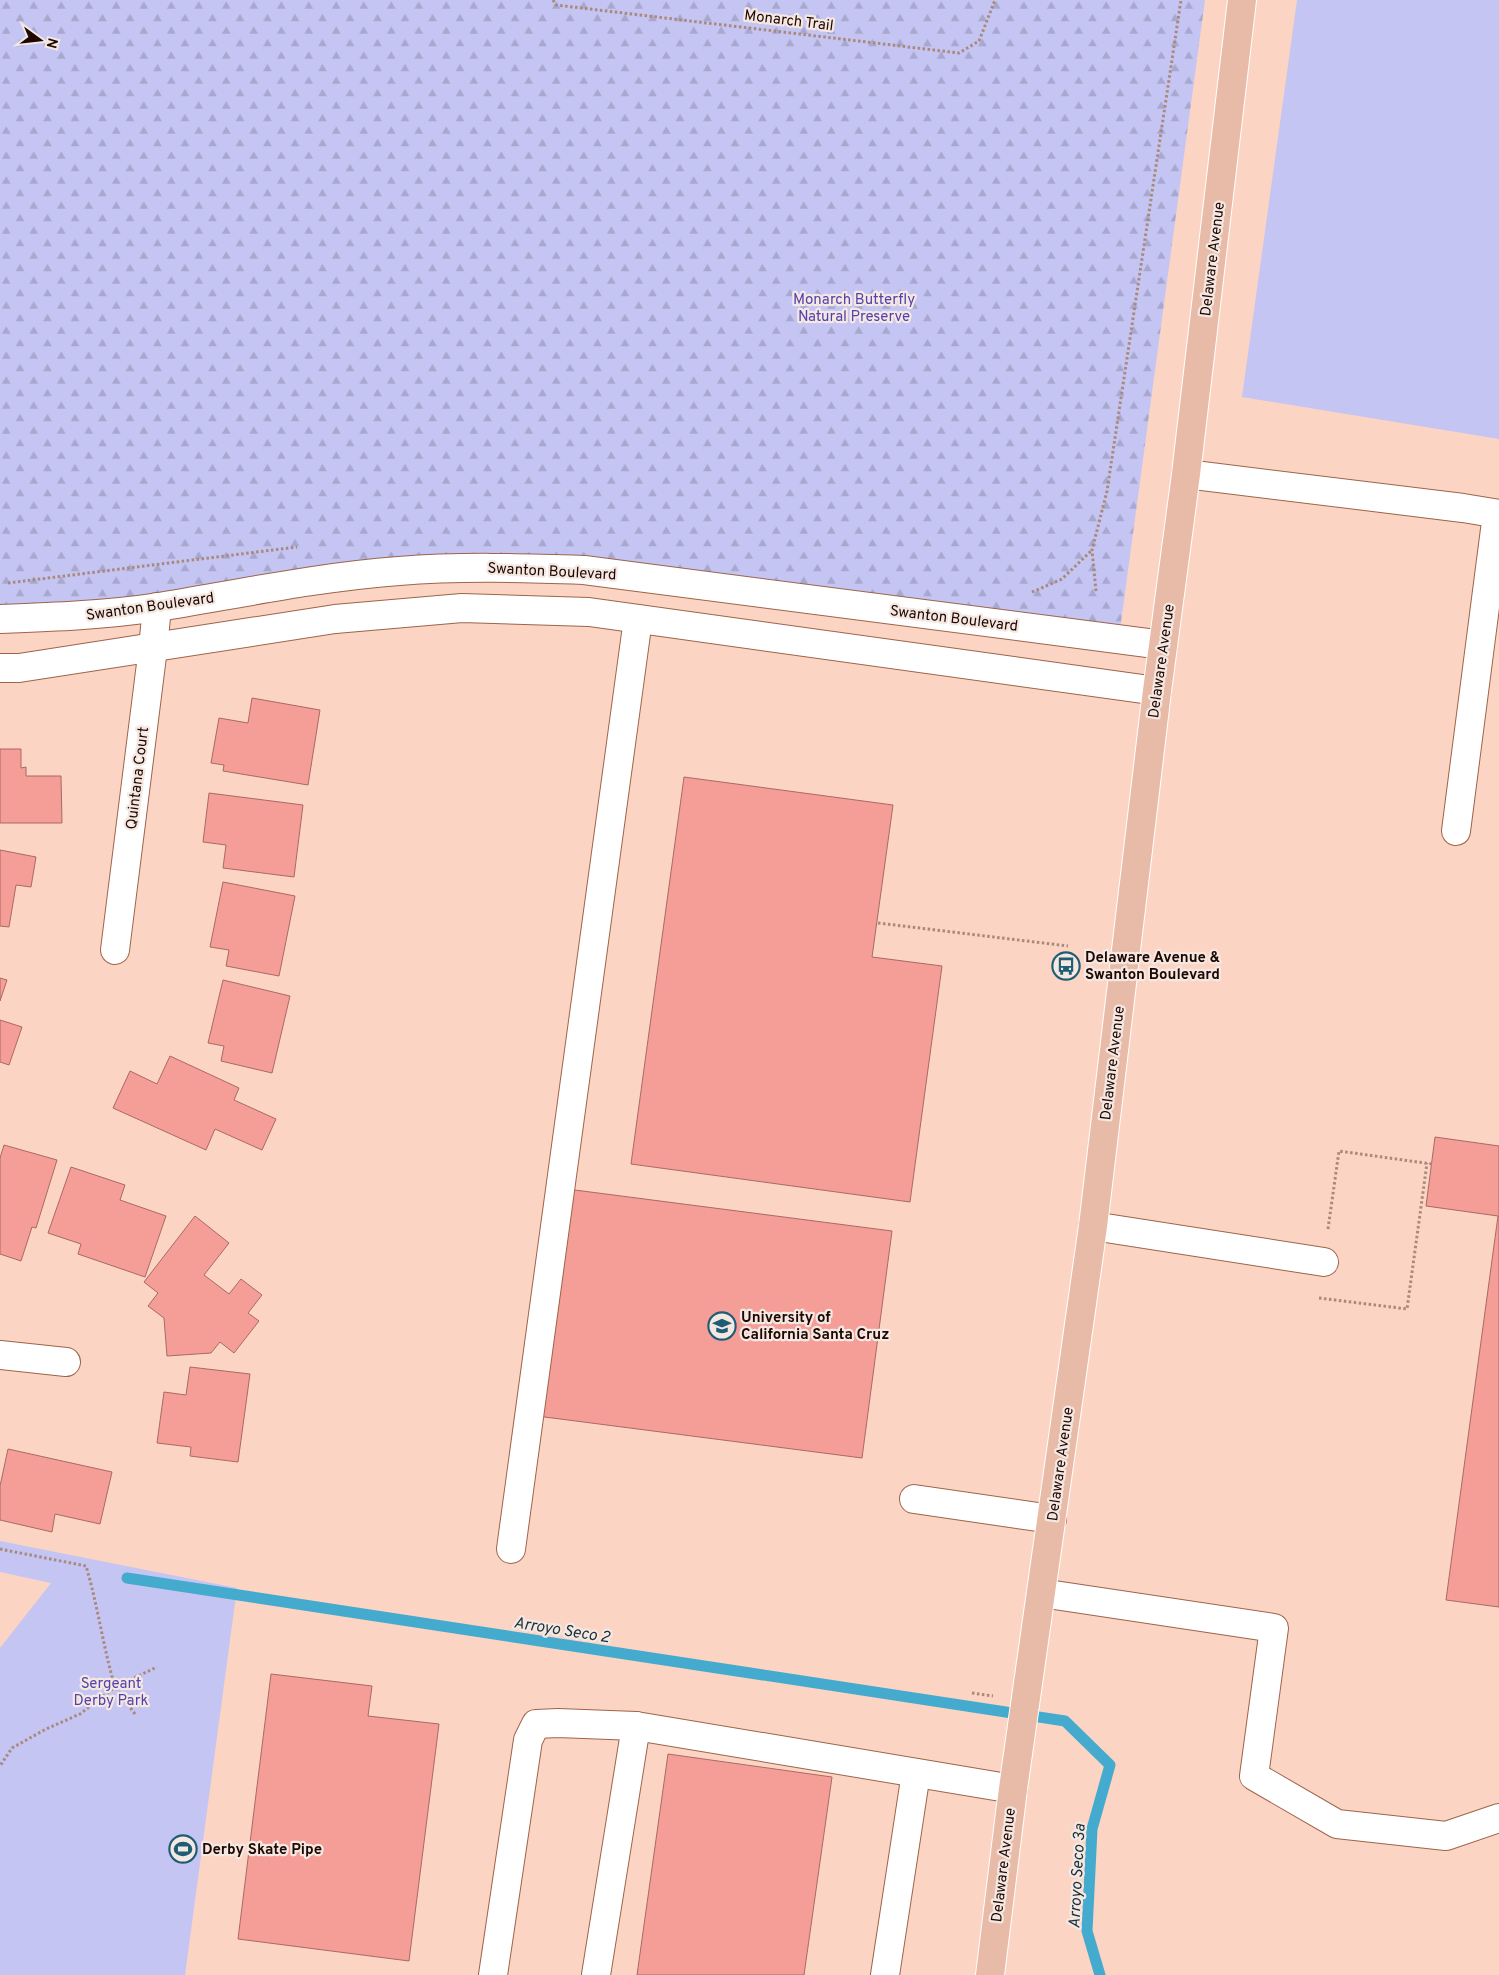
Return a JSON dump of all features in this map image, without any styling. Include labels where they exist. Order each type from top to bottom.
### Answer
[{"type":"main road","name":"Delaware Avenue","points":[[990,1975],[1013,1789],[1093,1226],[1156,690],[1164,645],[1186,474],[1242,0]]},
{"type":"street","points":[[1186,474],[1463,508],[1498,514],[1456,831]]},
{"type":"street","name":"Swanton Boulevard","points":[[0,619],[64,617],[157,607],[296,584],[398,571],[494,567],[584,570],[1164,645]]},
{"type":"street","name":"Quintana Court","points":[[115,950],[154,648],[157,607]]},
{"type":"street","points":[[0,668],[19,668],[335,619],[462,608],[589,612],[1156,690]]},
{"type":"street","points":[[511,1548],[638,619]]},
{"type":"street","points":[[1093,1226],[1324,1262]]},
{"type":"street","points":[[0,1355],[66,1362]]},
{"type":"street","points":[[914,1499],[1052,1519]]},
{"type":"street","points":[[1041,1593],[1274,1628],[1254,1776],[1337,1824],[1446,1836],[1499,1818]]},
{"type":"street","points":[[493,1975],[528,1740],[536,1724],[636,1726],[1013,1789]]},
{"type":"street","points":[[596,1975],[636,1726]]},
{"type":"street","points":[[885,1975],[916,1773]]},
{"type":"path","name":"Monarch Trail","points":[[553,0],[556,5],[959,53],[979,41],[996,0]]},
{"type":"path","points":[[1096,591],[1092,550],[1107,491],[1182,0]]},
{"type":"path","points":[[878,923],[1068,946]]},
{"type":"path","points":[[1319,1298],[1407,1309],[1430,1164],[1339,1151],[1324,1262]]},
{"type":"path","points":[[0,1549],[86,1566],[95,1596],[115,1687],[135,1714]]},
{"type":"path","points":[[0,1766],[12,1748],[46,1729],[80,1714],[115,1687],[157,1668]]},
{"type":"green space","name":"Monarch Butterfly Natural Preserve","points":[[0,0],[1205,0],[1117,652],[571,580],[384,582],[125,625],[0,632]]},
{"type":"green space","points":[[1297,0],[1499,0],[1499,439],[1242,397]]},
{"type":"green space","name":"Sergeant Derby Park","points":[[0,1541],[237,1588],[185,1975],[0,1975],[0,1648],[51,1583],[0,1572]]},
{"type":"building","points":[[252,698],[320,710],[308,785],[223,771],[224,765],[211,763],[219,718],[248,723]]},
{"type":"building","points":[[0,749],[21,749],[21,768],[26,767],[26,776],[61,776],[62,823],[0,823]]},
{"type":"building","points":[[684,777],[893,805],[872,957],[942,966],[910,1202],[631,1164]]},
{"type":"building","points":[[209,793],[303,805],[294,877],[223,868],[226,845],[203,842]]},
{"type":"building","points":[[0,850],[36,857],[31,887],[16,885],[9,927],[0,926]]},
{"type":"building","points":[[223,882],[295,896],[279,976],[226,966],[229,950],[210,947]]},
{"type":"building","points":[[0,978],[7,980],[0,1001]]},
{"type":"building","points":[[223,980],[290,996],[272,1073],[221,1061],[224,1046],[208,1043]]},
{"type":"building","points":[[0,1020],[22,1027],[9,1065],[0,1062]]},
{"type":"building","points":[[170,1056],[239,1088],[234,1100],[276,1119],[262,1150],[215,1129],[206,1150],[113,1108],[130,1071],[157,1084]]},
{"type":"building","points":[[1435,1137],[1499,1146],[1499,1607],[1446,1600],[1498,1216],[1426,1206]]},
{"type":"building","points":[[4,1145],[57,1160],[36,1228],[32,1227],[21,1261],[0,1254],[0,1158]]},
{"type":"building","points":[[71,1167],[125,1185],[120,1200],[166,1216],[145,1277],[78,1254],[81,1244],[48,1233]]},
{"type":"building","name":"University of California Santa Cruz","points":[[567,1189],[892,1231],[862,1458],[537,1416]]},
{"type":"building","points":[[195,1216],[229,1243],[204,1275],[229,1294],[241,1279],[262,1295],[248,1313],[259,1321],[234,1353],[220,1342],[211,1353],[167,1356],[164,1318],[148,1306],[158,1293],[144,1282]]},
{"type":"building","points":[[190,1367],[250,1374],[238,1462],[190,1456],[191,1447],[157,1443],[164,1392],[186,1395]]},
{"type":"building","points":[[8,1449],[112,1472],[100,1524],[55,1514],[52,1532],[0,1520],[0,1486]]},
{"type":"building","points":[[271,1674],[372,1686],[368,1716],[439,1724],[409,1961],[238,1939]]},
{"type":"building","points":[[668,1754],[832,1777],[804,1975],[637,1975]]},
{"type":"waterway","name":"Arroyo Seco 2","points":[[127,1578],[1065,1721],[1110,1765],[1092,1829],[1087,1931],[1100,1975]]},
{"type":"place","name":"Delaware Avenue & Swanton Boulevard","points":[[1066,966]]},
{"type":"place","name":"University of California Santa Cruz","points":[[722,1326]]},
{"type":"place","name":"Derby Skate Pipe","points":[[183,1849]]},
{"type":"water label","name":"Arroyo Seco 3a","points":[[1076,1876]]}]
